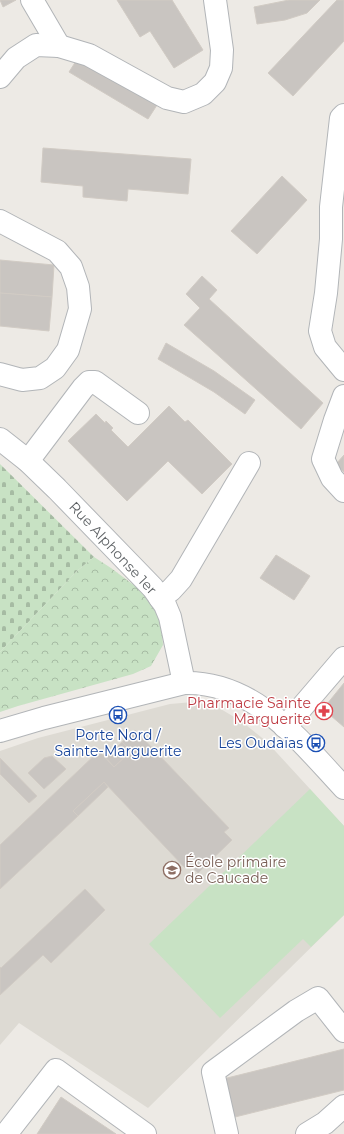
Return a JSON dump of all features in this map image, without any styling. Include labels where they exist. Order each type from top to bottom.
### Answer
[{"type":"street","points":[[32,0],[59,46]]},
{"type":"street","points":[[0,77],[16,58],[36,45],[59,46],[89,55],[167,98],[184,102],[202,94],[215,82],[221,68],[222,50],[215,0]]},
{"type":"street","points":[[344,115],[341,118],[331,207],[331,239],[326,293],[320,331],[325,347],[344,370]]},
{"type":"street","points":[[0,221],[56,251],[71,267],[78,287],[80,309],[68,350],[55,368],[40,378],[22,380],[0,374]]},
{"type":"street","points":[[28,461],[89,382],[95,382],[138,413]]},
{"type":"street","points":[[344,396],[323,460],[332,478],[344,491]]},
{"type":"street","name":"Rue Alphonse 1er","points":[[0,439],[28,461],[57,489],[153,588],[170,617],[184,683]]},
{"type":"street","points":[[160,598],[171,590],[180,579],[249,463]]},
{"type":"street","points":[[286,727],[344,658]]},
{"type":"street","points":[[0,731],[44,718],[184,683],[210,684],[244,696],[259,704],[286,727],[344,788]]},
{"type":"street","points":[[227,1134],[213,1072],[296,1011],[318,998],[344,1031]]},
{"type":"street","points":[[6,1134],[56,1070],[145,1134]]},
{"type":"street","points":[[307,1134],[325,1124],[344,1106]]},
{"type":"shaded area","name":"École primaire de Caucade","points":[[193,702],[219,708],[241,721],[266,741],[344,826],[344,915],[148,1108],[19,1023],[0,1045],[0,751],[38,738],[170,704]]},
{"type":"green space","points":[[0,464],[94,557],[77,571],[0,652]]},
{"type":"green space","points":[[94,557],[147,595],[161,619],[163,645],[151,666],[133,674],[0,712],[0,652],[77,571]]},
{"type":"green space","points":[[310,789],[344,826],[344,915],[311,947],[303,939],[220,1018],[149,944]]},
{"type":"building","points":[[0,0],[16,0],[3,7]]},
{"type":"building","points":[[117,0],[172,0],[203,50],[174,68],[150,31],[140,37]]},
{"type":"building","points":[[289,0],[320,0],[307,13],[285,20],[257,24],[254,7]]},
{"type":"building","points":[[337,0],[344,0],[344,41],[293,96],[268,73]]},
{"type":"building","points":[[78,58],[157,105],[148,119],[69,72]]},
{"type":"building","points":[[43,148],[191,159],[188,194],[128,189],[127,201],[83,197],[83,186],[41,182]]},
{"type":"building","points":[[282,176],[307,200],[257,254],[231,231]]},
{"type":"building","points":[[0,260],[54,265],[52,297],[0,293]]},
{"type":"building","points":[[202,276],[217,290],[209,299],[323,403],[301,429],[184,325],[200,308],[186,294]]},
{"type":"building","points":[[0,293],[52,297],[49,331],[0,326]]},
{"type":"building","points":[[166,343],[214,371],[255,400],[245,414],[214,392],[158,359]]},
{"type":"building","points":[[169,406],[185,422],[188,420],[232,464],[202,494],[168,461],[127,501],[68,441],[96,414],[105,423],[106,421],[113,428],[111,430],[128,447]]},
{"type":"building","points":[[344,455],[344,472],[336,464]]},
{"type":"building","points":[[276,555],[310,576],[294,600],[260,578]]},
{"type":"building","points":[[344,683],[344,727],[323,709]]},
{"type":"building","points":[[135,730],[229,828],[224,832],[232,840],[198,873],[189,864],[185,868],[104,782],[73,811],[78,816],[0,889],[0,845],[99,751],[114,767],[131,751],[122,742]]},
{"type":"building","points":[[122,742],[131,751],[114,767],[106,758]]},
{"type":"building","points":[[52,756],[66,769],[44,789],[28,773],[44,758]]},
{"type":"building","points":[[0,758],[37,796],[29,803],[0,774]]},
{"type":"building","points":[[104,782],[108,787],[78,816],[73,811]]},
{"type":"building","points":[[85,889],[105,910],[51,963],[43,955],[0,995],[0,967],[1,968]]},
{"type":"building","points":[[344,1049],[344,1090],[231,1118],[223,1079]]},
{"type":"building","points":[[61,1097],[116,1134],[37,1134]]},
{"type":"place","name":"Pharmacie Sainte Marguerite","points":[[324,711]]},
{"type":"place","name":"Porte Nord / Sainte-Marguerite","points":[[118,715]]},
{"type":"place","name":"Les Oudaïas","points":[[316,743]]},
{"type":"place","name":"École primaire de Caucade","points":[[172,870]]}]
